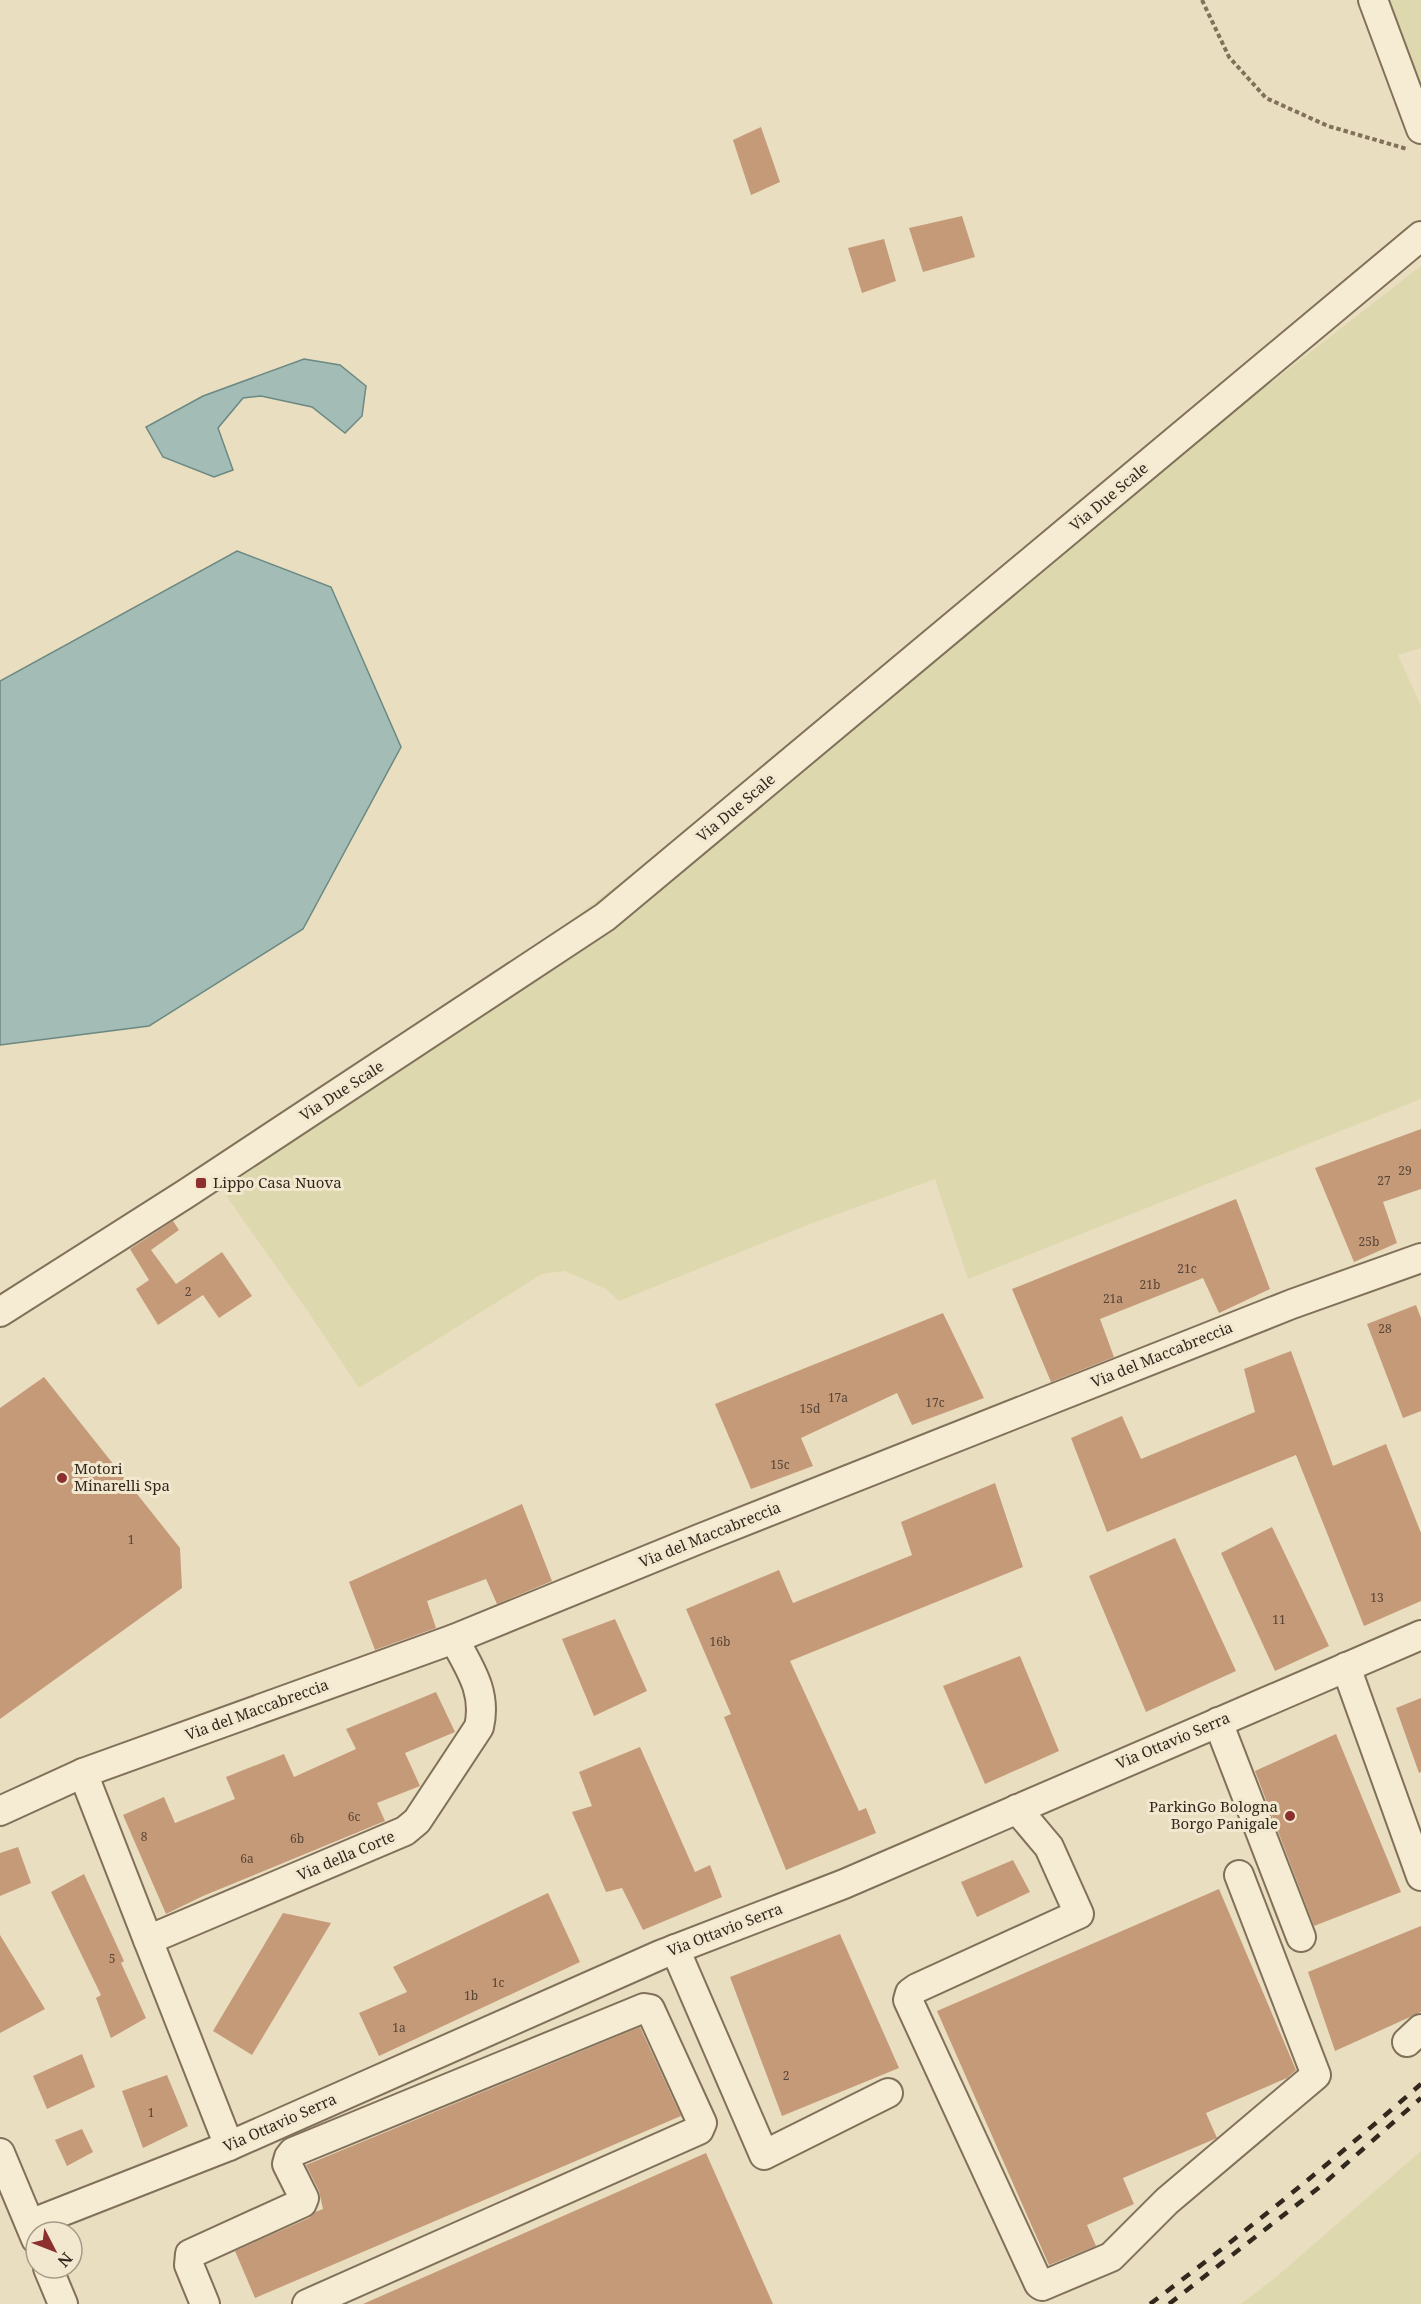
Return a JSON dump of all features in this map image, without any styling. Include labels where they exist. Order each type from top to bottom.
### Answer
[{"type":"street","points":[[1373,0],[1416,139]]},
{"type":"street","name":"Via Due Scale","points":[[0,1312],[187,1193],[605,917],[1421,236]]},
{"type":"street","name":"Via del Maccabreccia","points":[[0,1811],[83,1773],[454,1639],[704,1537],[1292,1304],[1421,1258]]},
{"type":"street","name":"Via Ottavio Serra","points":[[60,2220],[675,1949],[844,1884],[1421,1635]]},
{"type":"street","name":"Via della Corte","points":[[148,1940],[405,1831],[417,1821],[479,1727],[482,1712],[479,1686],[454,1639]]},
{"type":"street","points":[[1346,1667],[1421,1876]]},
{"type":"street","points":[[1218,1722],[1301,1937]]},
{"type":"street","points":[[83,1773],[229,2146]]},
{"type":"street","points":[[1017,1809],[1049,1847],[1079,1914],[917,1988],[910,1993],[908,2000],[1039,2284],[1042,2286],[1112,2257],[1167,2201],[1316,2075],[1239,1875]]},
{"type":"street","points":[[675,1949],[764,2155],[888,2093]]},
{"type":"street","points":[[205,2304],[189,2265],[189,2254],[302,2203],[304,2198],[287,2164],[293,2152],[644,2008],[650,2009],[702,2123],[699,2130],[307,2304]]},
{"type":"street","points":[[0,2153],[28,2220]]},
{"type":"street","points":[[53,2280],[63,2304]]},
{"type":"path","points":[[1202,0],[1229,57],[1266,98],[1328,126],[1416,139]]},
{"type":"shaded area","points":[[1383,0],[1421,0],[1421,134]]},
{"type":"shaded area","points":[[1421,266],[1421,648],[1398,655],[1421,706],[1421,1099],[968,1279],[935,1179],[810,1224],[619,1301],[606,1289],[565,1271],[542,1274],[359,1388],[208,1170],[540,944],[1028,572]]},
{"type":"shaded area","points":[[1421,2151],[1421,2304],[1241,2304],[1276,2277]]},
{"type":"water","points":[[304,359],[340,365],[366,386],[362,416],[345,433],[312,407],[261,396],[243,398],[218,428],[233,470],[214,477],[163,457],[146,427],[203,396]]},
{"type":"water","points":[[237,551],[331,587],[401,747],[303,929],[149,1026],[0,1045],[0,681]]},
{"type":"building","points":[[761,127],[780,182],[751,195],[733,140]]},
{"type":"building","points":[[962,216],[975,257],[923,272],[909,228]]},
{"type":"building","points":[[884,239],[896,281],[862,293],[848,248]]},
{"type":"building","points":[[1421,1129],[1421,1189],[1383,1202],[1397,1243],[1354,1262],[1315,1168]]},
{"type":"building","points":[[1236,1199],[1270,1289],[1219,1313],[1203,1278],[1100,1319],[1114,1357],[1051,1382],[1012,1289]]},
{"type":"building","points":[[173,1221],[179,1230],[151,1250],[176,1284],[222,1252],[252,1296],[219,1318],[203,1295],[158,1325],[136,1289],[149,1280],[130,1249]]},
{"type":"building","points":[[1416,1305],[1421,1318],[1421,1411],[1403,1418],[1367,1324]]},
{"type":"building","points":[[943,1313],[984,1398],[912,1425],[897,1393],[801,1438],[813,1466],[751,1489],[715,1404]]},
{"type":"building","points":[[1291,1351],[1333,1466],[1386,1444],[1421,1533],[1421,1601],[1364,1626],[1296,1455],[1107,1532],[1071,1438],[1122,1416],[1141,1459],[1255,1412],[1244,1369]]},
{"type":"building","name":"Motori Minarelli Spa","points":[[44,1377],[180,1548],[182,1588],[0,1719],[0,1408]]},
{"type":"building","points":[[995,1483],[1023,1567],[790,1661],[859,1811],[866,1808],[876,1833],[786,1870],[724,1717],[731,1714],[686,1609],[779,1570],[793,1603],[912,1555],[901,1522]]},
{"type":"building","points":[[522,1504],[552,1581],[497,1604],[486,1579],[427,1601],[436,1628],[375,1650],[349,1582]]},
{"type":"building","points":[[1272,1527],[1329,1646],[1275,1671],[1221,1553]]},
{"type":"building","points":[[1175,1538],[1236,1671],[1146,1712],[1089,1576]]},
{"type":"building","points":[[615,1619],[647,1691],[594,1716],[562,1639]]},
{"type":"building","points":[[1020,1656],[1059,1751],[985,1784],[943,1686]]},
{"type":"building","points":[[436,1692],[455,1732],[405,1753],[420,1786],[377,1803],[385,1821],[203,1896],[166,1914],[123,1815],[164,1797],[175,1823],[235,1799],[226,1777],[284,1754],[294,1777],[356,1749],[346,1729]]},
{"type":"building","points":[[1421,1698],[1421,1772],[1419,1773],[1396,1708]]},
{"type":"building","points":[[1336,1734],[1401,1892],[1314,1926],[1255,1771]]},
{"type":"building","points":[[640,1747],[695,1872],[710,1865],[722,1897],[643,1930],[622,1888],[606,1892],[572,1812],[592,1806],[579,1772]]},
{"type":"building","points":[[18,1847],[31,1883],[0,1896],[0,1853]]},
{"type":"building","points":[[1013,1860],[1030,1892],[977,1917],[961,1882]]},
{"type":"building","points":[[84,1874],[124,1961],[121,1963],[146,2018],[111,2038],[96,1998],[101,1995],[51,1892]]},
{"type":"building","points":[[1219,1889],[1296,2070],[1287,2078],[1206,2113],[1217,2138],[1123,2178],[1134,2204],[1087,2225],[1096,2246],[1049,2265],[937,2011]]},
{"type":"building","points":[[548,1893],[580,1962],[379,2056],[359,2013],[407,1992],[393,1967]]},
{"type":"building","points":[[283,1913],[331,1923],[252,2055],[213,2031]]},
{"type":"building","points":[[1421,1926],[1421,2012],[1335,2051],[1308,1972]]},
{"type":"building","points":[[840,1934],[899,2068],[782,2116],[730,1977]]},
{"type":"building","points":[[0,1935],[45,2009],[0,2033]]},
{"type":"building","points":[[640,2027],[681,2116],[255,2298],[235,2251],[309,2218],[315,2212],[323,2209],[319,2191],[306,2165]]},
{"type":"building","points":[[82,2054],[95,2087],[47,2109],[33,2076]]},
{"type":"building","points":[[167,2075],[188,2126],[143,2148],[122,2091]]},
{"type":"building","points":[[82,2129],[93,2152],[67,2166],[55,2140]]},
{"type":"building","points":[[706,2153],[773,2304],[363,2304]]},
{"type":"railway","points":[[1150,2304],[1287,2197],[1421,2084]]},
{"type":"railway","points":[[1169,2304],[1321,2186],[1421,2098]]},
{"type":"place","name":"Lippo Casa Nuova","points":[[201,1183]]},
{"type":"place","name":"Motori Minarelli Spa","points":[[62,1478]]},
{"type":"place","name":"ParkinGo Bologna Borgo Panigale","points":[[1290,1816]]}]
